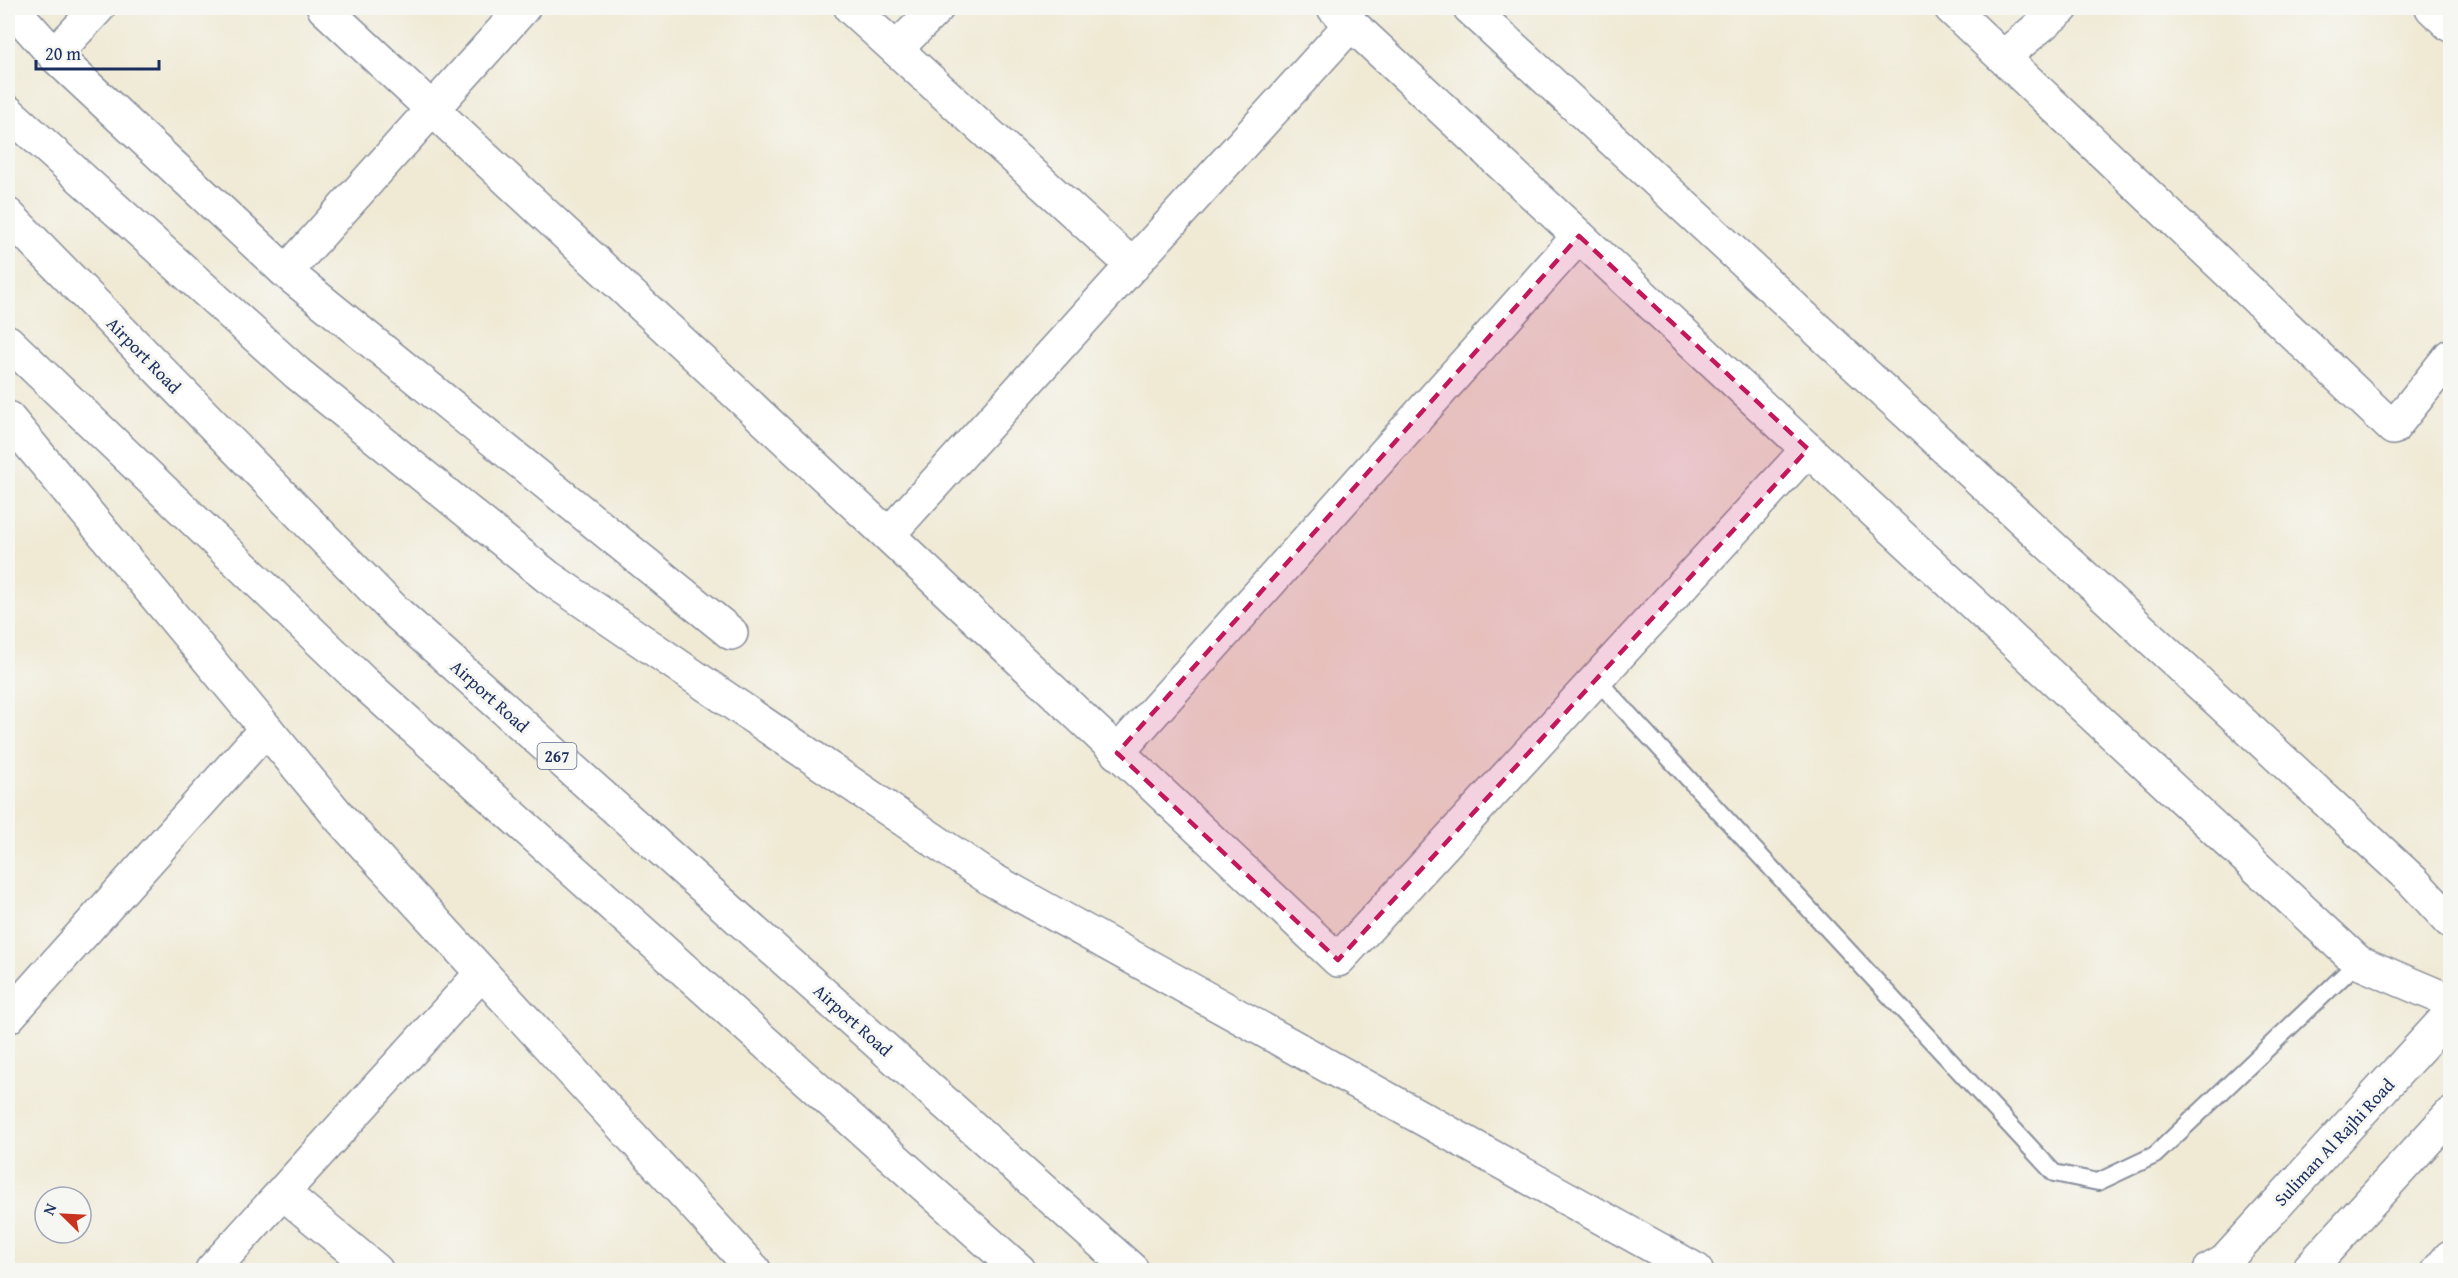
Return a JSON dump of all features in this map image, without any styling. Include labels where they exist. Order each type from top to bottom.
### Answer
[{"type":"main road","points":[[12,8],[54,55],[286,272],[731,633]]},
{"type":"main road","points":[[54,55],[98,8]]},
{"type":"main road","points":[[324,8],[888,535],[1338,960],[1808,449]]},
{"type":"main road","points":[[286,272],[523,8]]},
{"type":"main road","points":[[851,8],[1133,266]]},
{"type":"main road","points":[[896,49],[937,8]]},
{"type":"main road","points":[[1470,8],[2414,881],[2451,921]]},
{"type":"main road","points":[[1951,8],[2394,428],[2451,356]]},
{"type":"main road","points":[[2003,57],[2062,8]]},
{"type":"main road","points":[[2432,8],[2451,25]]},
{"type":"main road","points":[[888,535],[1133,266],[1342,16],[2358,962],[2451,1001]]},
{"type":"main road","points":[[8,112],[297,373],[558,584],[991,879],[1696,1270]]},
{"type":"main road","name":"Airport Road","points":[[8,215],[396,612],[1132,1270]]},
{"type":"main road","points":[[1117,753],[1580,237]]},
{"type":"main road","points":[[8,342],[362,681],[1018,1270]]},
{"type":"main road","points":[[8,418],[341,819],[754,1270]]},
{"type":"main road","points":[[8,1017],[266,729]]},
{"type":"main road","points":[[212,1270],[482,973]]},
{"type":"main road","name":"Suliman Al Rajhi Road","points":[[2218,1267],[2451,1014]]},
{"type":"main road","points":[[2308,1270],[2451,1115]]},
{"type":"main road","points":[[282,1192],[376,1270]]},
{"type":"main road","points":[[2439,1270],[2451,1257]]},
{"type":"lane","points":[[1596,679],[2054,1173],[2098,1182],[2155,1155],[2358,962]]},
{"type":"highlighted area","points":[[1579,236],[1808,449],[1338,960],[1117,753]]}]
